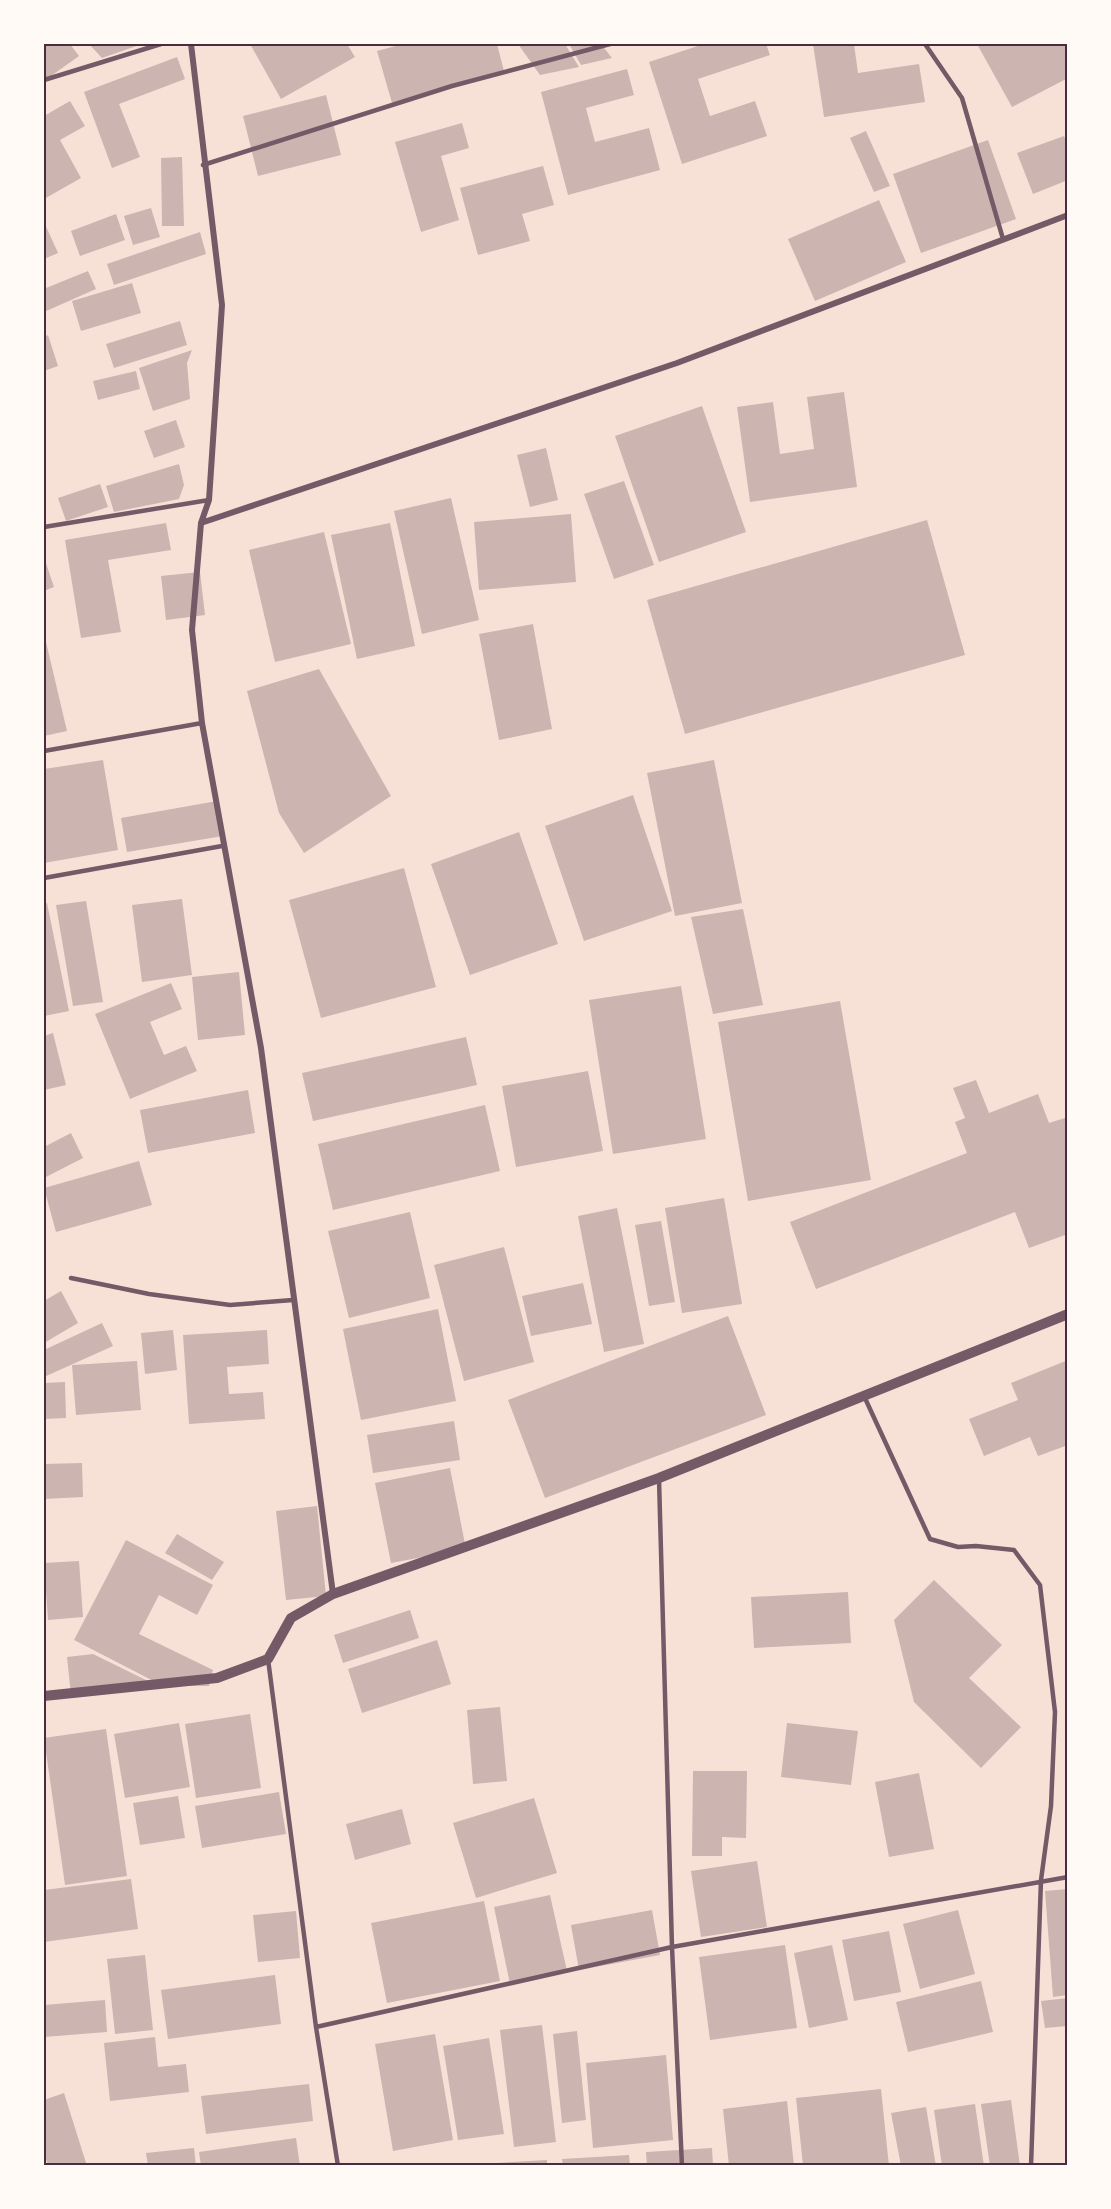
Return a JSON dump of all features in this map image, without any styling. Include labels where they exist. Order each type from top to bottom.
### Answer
[{"type":"street","points":[[190,44],[203,165],[222,305],[209,500],[201,523],[192,630],[202,723],[222,846],[261,1048],[333,1594]]},
{"type":"street","points":[[201,523],[677,363],[1068,215]]},
{"type":"street","points":[[44,1696],[217,1678],[268,1659],[291,1618],[333,1594],[659,1478],[1068,1314]]},
{"type":"lane","points":[[44,80],[160,44]]},
{"type":"lane","points":[[203,165],[452,86],[610,44]]},
{"type":"lane","points":[[925,44],[962,98],[1003,239]]},
{"type":"lane","points":[[44,527],[209,500]]},
{"type":"lane","points":[[44,751],[202,723]]},
{"type":"lane","points":[[44,878],[222,846]]},
{"type":"lane","points":[[71,1278],[149,1294],[230,1305],[293,1300]]},
{"type":"lane","points":[[864,1396],[930,1539],[958,1547],[976,1546],[1014,1550],[1040,1585],[1055,1712],[1051,1806],[1041,1880],[1031,2166]]},
{"type":"lane","points":[[659,1478],[672,1947],[682,2166]]},
{"type":"lane","points":[[268,1659],[316,2027],[338,2166]]},
{"type":"lane","points":[[316,2027],[672,1947],[1068,1877]]},
{"type":"building","points":[[44,44],[70,44],[79,56],[44,81]]},
{"type":"building","points":[[89,44],[142,44],[102,58]]},
{"type":"building","points":[[250,44],[347,44],[355,57],[281,99]]},
{"type":"building","points":[[403,44],[497,44],[504,71],[392,103],[377,51]]},
{"type":"building","points":[[518,44],[565,44],[579,67],[540,75]]},
{"type":"building","points":[[569,44],[601,44],[612,58],[581,65]]},
{"type":"building","points":[[704,44],[766,44],[770,55],[698,79],[710,116],[755,101],[767,136],[682,164],[649,62]]},
{"type":"building","points":[[813,44],[854,44],[858,73],[919,64],[925,102],[824,117]]},
{"type":"building","points":[[977,44],[1068,44],[1068,78],[1012,107]]},
{"type":"building","points":[[177,57],[185,79],[119,104],[140,157],[112,168],[84,92]]},
{"type":"building","points":[[627,69],[634,95],[586,108],[595,142],[649,128],[660,170],[568,195],[541,92]]},
{"type":"building","points":[[326,95],[341,155],[258,176],[243,116]]},
{"type":"building","points":[[70,101],[85,126],[60,140],[81,178],[44,199],[44,116]]},
{"type":"building","points":[[462,123],[469,148],[441,156],[459,220],[421,232],[395,142]]},
{"type":"building","points":[[866,131],[890,186],[874,192],[850,138]]},
{"type":"building","points":[[1064,136],[1068,146],[1068,180],[1033,194],[1017,153]]},
{"type":"building","points":[[988,140],[1016,219],[921,253],[893,174]]},
{"type":"building","points":[[182,157],[184,226],[162,226],[161,158]]},
{"type":"building","points":[[543,166],[554,205],[522,214],[530,241],[478,255],[460,188]]},
{"type":"building","points":[[879,200],[906,262],[815,301],[788,239]]},
{"type":"building","points":[[151,208],[160,237],[133,245],[124,216]]},
{"type":"building","points":[[116,214],[125,240],[80,256],[71,231]]},
{"type":"building","points":[[44,222],[58,253],[44,259]]},
{"type":"building","points":[[200,232],[206,254],[114,285],[107,264]]},
{"type":"building","points":[[88,271],[96,289],[44,312],[44,281],[46,288]]},
{"type":"building","points":[[132,283],[141,313],[81,331],[72,301]]},
{"type":"building","points":[[180,321],[187,345],[114,368],[106,344]]},
{"type":"building","points":[[48,335],[58,366],[44,371],[44,337]]},
{"type":"building","points":[[192,350],[187,363],[190,399],[153,411],[139,368]]},
{"type":"building","points":[[136,371],[140,389],[98,400],[93,381]]},
{"type":"building","points":[[844,392],[857,487],[750,502],[737,407],[773,402],[780,454],[814,449],[807,397]]},
{"type":"building","points":[[702,406],[746,532],[659,562],[615,436]]},
{"type":"building","points":[[176,420],[185,447],[154,458],[144,431]]},
{"type":"building","points":[[546,448],[558,500],[530,507],[517,455]]},
{"type":"building","points":[[179,464],[184,485],[179,499],[114,512],[106,486]]},
{"type":"building","points":[[624,481],[654,565],[614,579],[584,494]]},
{"type":"building","points":[[100,484],[108,507],[66,521],[58,498]]},
{"type":"building","points":[[451,498],[479,620],[422,634],[394,511]]},
{"type":"building","points":[[571,514],[576,582],[479,590],[474,522]]},
{"type":"building","points":[[927,520],[965,655],[685,734],[647,600]]},
{"type":"building","points":[[166,523],[171,550],[108,560],[121,632],[81,638],[65,540]]},
{"type":"building","points":[[390,523],[415,646],[357,659],[331,535]]},
{"type":"building","points":[[324,532],[351,644],[275,662],[249,550]]},
{"type":"building","points":[[44,557],[54,587],[44,591]]},
{"type":"building","points":[[200,572],[205,615],[166,620],[161,576]]},
{"type":"building","points":[[533,624],[552,729],[499,740],[479,634]]},
{"type":"building","points":[[44,642],[46,642],[67,731],[44,736]]},
{"type":"building","points":[[319,669],[391,796],[304,853],[279,813],[247,691]]},
{"type":"building","points":[[103,760],[118,850],[44,863],[44,769]]},
{"type":"building","points":[[714,760],[742,903],[675,916],[647,773]]},
{"type":"building","points":[[633,795],[672,911],[584,941],[545,826]]},
{"type":"building","points":[[217,801],[223,836],[127,852],[121,818]]},
{"type":"building","points":[[519,832],[558,944],[470,975],[431,864]]},
{"type":"building","points":[[404,868],[436,987],[321,1018],[289,900]]},
{"type":"building","points":[[182,899],[192,975],[142,982],[132,905]]},
{"type":"building","points":[[86,901],[103,1002],[73,1006],[56,905]]},
{"type":"building","points":[[47,903],[69,1011],[44,1016],[44,904]]},
{"type":"building","points":[[743,909],[763,1005],[713,1014],[691,917]]},
{"type":"building","points":[[239,972],[245,1035],[198,1040],[192,977]]},
{"type":"building","points":[[171,983],[182,1009],[150,1022],[164,1055],[186,1046],[197,1071],[130,1099],[95,1014]]},
{"type":"building","points":[[681,986],[706,1139],[613,1154],[589,1000]]},
{"type":"building","points":[[840,1001],[871,1180],[748,1201],[718,1022]]},
{"type":"building","points":[[53,1033],[66,1085],[44,1090],[44,1036]]},
{"type":"building","points":[[466,1037],[477,1085],[313,1121],[302,1073]]},
{"type":"building","points":[[588,1071],[603,1151],[516,1167],[502,1086]]},
{"type":"building","points":[[976,1080],[989,1113],[1038,1094],[1049,1123],[1068,1117],[1068,1234],[1029,1248],[1015,1212],[816,1289],[790,1222],[967,1153],[955,1122],[965,1118],[953,1088]]},
{"type":"building","points":[[248,1090],[255,1133],[148,1153],[140,1110]]},
{"type":"building","points":[[485,1105],[500,1171],[333,1210],[318,1144]]},
{"type":"building","points":[[71,1133],[83,1158],[44,1178],[44,1147]]},
{"type":"building","points":[[139,1161],[152,1205],[56,1232],[44,1188]]},
{"type":"building","points":[[724,1198],[742,1304],[682,1313],[665,1208]]},
{"type":"building","points":[[617,1208],[644,1344],[604,1352],[578,1216]]},
{"type":"building","points":[[410,1212],[430,1298],[349,1318],[328,1231]]},
{"type":"building","points":[[661,1221],[675,1302],[649,1306],[635,1225]]},
{"type":"building","points":[[504,1247],[534,1362],[464,1381],[434,1265]]},
{"type":"building","points":[[583,1283],[592,1324],[531,1336],[522,1296]]},
{"type":"building","points":[[61,1291],[78,1323],[44,1343],[44,1301]]},
{"type":"building","points":[[438,1309],[456,1401],[361,1420],[343,1329]]},
{"type":"building","points":[[728,1316],[766,1415],[545,1498],[508,1400]]},
{"type":"building","points":[[102,1323],[113,1346],[44,1377],[44,1350]]},
{"type":"building","points":[[173,1330],[177,1370],[145,1374],[141,1333]]},
{"type":"building","points":[[267,1330],[269,1364],[227,1367],[229,1394],[263,1392],[265,1419],[189,1424],[183,1335]]},
{"type":"building","points":[[1068,1360],[1068,1445],[1038,1456],[1030,1437],[984,1456],[969,1419],[1018,1400],[1011,1383]]},
{"type":"building","points":[[137,1361],[141,1410],[76,1415],[72,1365]]},
{"type":"building","points":[[65,1382],[66,1418],[44,1419],[44,1383]]},
{"type":"building","points":[[454,1421],[460,1460],[373,1473],[367,1435]]},
{"type":"building","points":[[82,1463],[83,1497],[44,1499],[44,1464]]},
{"type":"building","points":[[450,1468],[466,1549],[391,1563],[375,1483]]},
{"type":"building","points":[[317,1506],[326,1596],[286,1600],[276,1511]]},
{"type":"building","points":[[177,1534],[224,1562],[212,1580],[165,1553]]},
{"type":"building","points":[[126,1540],[213,1585],[197,1615],[159,1595],[139,1634],[213,1670],[209,1686],[163,1686],[74,1640]]},
{"type":"building","points":[[79,1561],[83,1617],[48,1620],[44,1563]]},
{"type":"building","points":[[934,1580],[1002,1645],[969,1678],[1021,1727],[981,1768],[914,1702],[894,1620]]},
{"type":"building","points":[[848,1592],[851,1643],[754,1648],[751,1597]]},
{"type":"building","points":[[410,1610],[419,1638],[343,1663],[334,1635]]},
{"type":"building","points":[[437,1640],[451,1684],[362,1713],[348,1669]]},
{"type":"building","points":[[93,1654],[150,1682],[71,1695],[67,1657]]},
{"type":"building","points":[[500,1707],[507,1781],[473,1784],[467,1710]]},
{"type":"building","points":[[250,1714],[261,1788],[196,1798],[185,1724]]},
{"type":"building","points":[[179,1723],[190,1787],[125,1798],[114,1734]]},
{"type":"building","points":[[787,1723],[858,1731],[851,1785],[781,1777]]},
{"type":"building","points":[[106,1729],[127,1876],[65,1885],[44,1738]]},
{"type":"building","points":[[693,1771],[747,1771],[746,1838],[722,1837],[722,1856],[692,1856]]},
{"type":"building","points":[[919,1773],[934,1849],[889,1857],[875,1782]]},
{"type":"building","points":[[279,1792],[286,1834],[202,1848],[195,1806]]},
{"type":"building","points":[[178,1796],[185,1838],[140,1845],[133,1803]]},
{"type":"building","points":[[534,1798],[557,1873],[476,1898],[453,1823]]},
{"type":"building","points":[[402,1809],[411,1844],[355,1860],[346,1824]]},
{"type":"building","points":[[757,1861],[767,1927],[701,1937],[691,1871]]},
{"type":"building","points":[[131,1879],[138,1929],[44,1942],[44,1890]]},
{"type":"building","points":[[1068,1889],[1068,1995],[1053,1997],[1045,1891]]},
{"type":"building","points":[[550,1895],[567,1971],[510,1984],[494,1907]]},
{"type":"building","points":[[484,1901],[500,1981],[387,2003],[371,1923]]},
{"type":"building","points":[[652,1910],[660,1955],[579,1970],[571,1925]]},
{"type":"building","points":[[958,1910],[975,1974],[920,1989],[903,1924]]},
{"type":"building","points":[[296,1911],[300,1958],[258,1962],[253,1915]]},
{"type":"building","points":[[889,1931],[901,1992],[854,2001],[842,1940]]},
{"type":"building","points":[[785,1945],[797,2028],[710,2040],[699,1957]]},
{"type":"building","points":[[832,1945],[848,2020],[809,2028],[794,1953]]},
{"type":"building","points":[[145,1955],[153,2030],[115,2034],[107,1959]]},
{"type":"building","points":[[275,1975],[281,2024],[168,2039],[161,1990]]},
{"type":"building","points":[[981,1981],[993,2032],[908,2052],[896,2002]]},
{"type":"building","points":[[1068,1998],[1068,2026],[1045,2028],[1041,2001]]},
{"type":"building","points":[[105,2000],[107,2032],[44,2037],[44,2005]]},
{"type":"building","points":[[542,2025],[556,2142],[514,2147],[500,2030]]},
{"type":"building","points":[[577,2031],[586,2120],[562,2123],[553,2034]]},
{"type":"building","points":[[435,2034],[453,2140],[393,2151],[375,2044]]},
{"type":"building","points":[[155,2037],[158,2067],[186,2064],[189,2092],[110,2101],[104,2043]]},
{"type":"building","points":[[489,2038],[504,2134],[458,2140],[443,2046]]},
{"type":"building","points":[[666,2055],[673,2140],[593,2148],[586,2063]]},
{"type":"building","points":[[309,2084],[313,2121],[206,2134],[201,2096]]},
{"type":"building","points":[[881,2089],[889,2166],[803,2166],[796,2098]]},
{"type":"building","points":[[64,2093],[87,2166],[48,2166],[44,2151],[44,2100]]},
{"type":"building","points":[[1011,2100],[1020,2166],[990,2166],[981,2104]]},
{"type":"building","points":[[787,2101],[794,2166],[729,2166],[723,2109]]},
{"type":"building","points":[[975,2104],[984,2166],[942,2166],[934,2110]]},
{"type":"building","points":[[926,2107],[936,2166],[901,2166],[891,2113]]},
{"type":"building","points":[[296,2138],[300,2166],[201,2166],[199,2152]]},
{"type":"building","points":[[194,2148],[196,2166],[148,2166],[146,2153]]},
{"type":"building","points":[[712,2148],[713,2166],[647,2166],[646,2152]]},
{"type":"building","points":[[629,2155],[630,2166],[563,2166],[562,2159]]},
{"type":"building","points":[[547,2160],[547,2166],[478,2166],[478,2164]]}]
